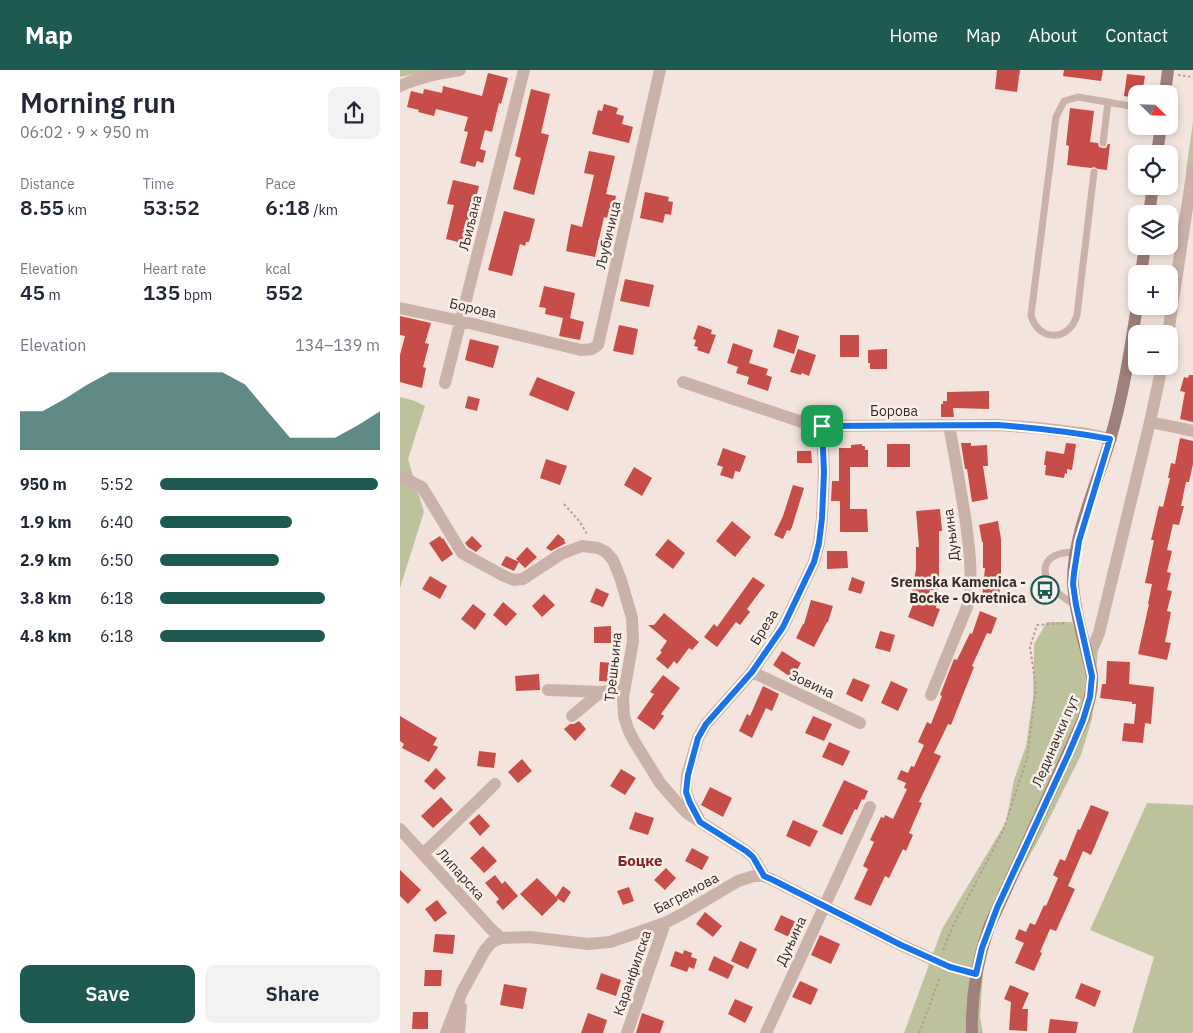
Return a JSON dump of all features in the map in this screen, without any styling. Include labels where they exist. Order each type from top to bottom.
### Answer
[{"type":"main road","name":"Лединачки пут","points":[[972,1033],[973,996],[982,948],[997,908],[1088,708],[1092,676],[1073,584],[1076,552],[1121,402],[1136,315]]},
{"type":"street","points":[[400,86],[428,76],[460,70]]},
{"type":"street","name":"Љиљана","points":[[445,383],[524,70]]},
{"type":"street","name":"Љубичица","points":[[538,340],[581,350],[592,349],[598,345],[660,70]]},
{"type":"street","points":[[1169,325],[1192,176]]},
{"type":"street","name":"Борова","points":[[400,308],[538,340]]},
{"type":"street","points":[[1087,653],[1094,645],[1099,633],[1160,375]]},
{"type":"street","name":"Борова","points":[[683,382],[811,425],[997,425],[1088,434],[1110,439]]},
{"type":"street","points":[[1150,422],[1193,432]]},
{"type":"street","name":"Бреза","points":[[700,822],[686,792],[688,775],[698,738],[706,724],[752,672],[783,627],[814,562],[819,543],[822,518],[824,472],[822,426]]},
{"type":"street","name":"Дуњина","points":[[931,695],[967,608],[971,586],[968,537],[949,426]]},
{"type":"street","points":[[400,476],[422,487],[462,553],[514,580],[523,579],[561,554],[582,546],[591,546]]},
{"type":"street","name":"Трешњина","points":[[591,546],[606,552],[613,560],[632,618],[633,641],[623,698],[624,716],[634,741],[665,788],[688,814],[746,851],[753,857],[764,876]]},
{"type":"street","name":"Зовина","points":[[752,672],[860,723]]},
{"type":"street","points":[[548,690],[603,692],[624,689]]},
{"type":"street","points":[[572,716],[603,692]]},
{"type":"street","points":[[423,854],[496,784]]},
{"type":"street","name":"Дуњина","points":[[766,1033],[870,807]]},
{"type":"street","name":"Липарска","points":[[400,829],[501,938]]},
{"type":"street","name":"Багремова","points":[[501,938],[530,938],[588,944],[610,942],[666,923],[738,882],[754,876],[764,876]]},
{"type":"street","points":[[764,876],[901,945],[941,963],[976,974]]},
{"type":"street","name":"Каранфилска","points":[[627,1033],[666,923]]},
{"type":"street","points":[[446,1033],[462,992],[485,950],[492,942],[501,938]]},
{"type":"street","points":[[459,1033],[462,992]]},
{"type":"lane","points":[[1094,172],[1075,322],[1065,333],[1050,335],[1043,333],[1033,322],[1031,315],[1056,117],[1064,101],[1078,97],[1128,106]]},
{"type":"lane","points":[[1103,143],[1108,102]]},
{"type":"lane","points":[[1076,552],[1055,555],[1049,560],[1045,574],[1048,582],[1058,594],[1076,605]]},
{"type":"path","points":[[1168,73],[1193,77]]},
{"type":"path","points":[[564,504],[580,522],[591,546]]},
{"type":"path","points":[[919,1033],[953,926],[1003,831],[1028,759],[1036,688],[1030,647],[1037,624],[1080,623]]},
{"type":"green space","points":[[400,70],[436,70],[400,77]]},
{"type":"green space","points":[[1193,122],[1193,171],[1186,170]]},
{"type":"green space","points":[[400,397],[425,406],[408,459],[424,512],[400,588]]},
{"type":"green space","points":[[1047,622],[1072,622],[1083,651],[1098,649],[1092,719],[1081,755],[1040,837],[1002,906],[984,955],[980,1017],[983,1033],[904,1033],[942,929],[1006,822],[1014,780],[1026,746],[1033,698],[1034,644]]},
{"type":"green space","points":[[1147,803],[1193,805],[1193,1033],[1132,1033],[1154,957],[1090,930]]},
{"type":"building","points":[[997,70],[1020,70],[1017,92],[995,89]]},
{"type":"building","points":[[1064,70],[1103,70],[1101,81],[1063,76]]},
{"type":"building","points":[[488,73],[508,78],[501,104],[499,103],[492,132],[485,130],[480,149],[486,151],[483,163],[477,161],[475,167],[460,163],[468,132],[464,131],[468,117],[436,109],[434,116],[407,107],[411,91],[423,94],[424,89],[442,93],[443,86],[482,96]]},
{"type":"building","points":[[1127,74],[1145,76],[1144,85],[1128,85],[1128,97],[1124,96]]},
{"type":"building","points":[[531,89],[550,94],[541,133],[549,135],[534,195],[513,189],[521,158],[515,156]]},
{"type":"building","points":[[604,104],[618,108],[616,114],[624,116],[622,124],[633,127],[629,143],[592,134],[598,110],[602,111]]},
{"type":"building","points":[[1070,108],[1094,111],[1090,142],[1098,143],[1099,147],[1103,148],[1110,144],[1107,170],[1067,165],[1069,146],[1066,145]]},
{"type":"building","points":[[589,151],[615,156],[606,194],[616,196],[611,219],[604,217],[595,257],[566,251],[571,224],[582,227],[594,175],[584,173]]},
{"type":"building","points":[[453,180],[479,186],[462,243],[446,239],[454,205],[447,204]]},
{"type":"building","points":[[645,192],[669,197],[668,201],[673,202],[671,215],[665,214],[663,223],[640,218]]},
{"type":"building","points":[[504,211],[535,219],[529,242],[526,242],[525,246],[520,244],[512,276],[488,270]]},
{"type":"building","points":[[625,279],[654,285],[649,307],[620,301]]},
{"type":"building","points":[[544,286],[575,293],[570,318],[584,322],[580,340],[559,336],[563,318],[545,314],[546,308],[539,307]]},
{"type":"building","points":[[400,316],[431,323],[425,343],[429,344],[423,367],[426,368],[422,388],[400,382],[400,355],[405,336],[400,335]]},
{"type":"building","points":[[619,325],[638,329],[633,355],[613,351]]},
{"type":"building","points":[[698,325],[712,330],[711,334],[716,335],[709,354],[697,350],[698,347],[694,346],[696,340],[693,339]]},
{"type":"building","points":[[778,329],[799,336],[794,354],[773,347]]},
{"type":"building","points":[[840,335],[859,335],[859,357],[840,357]]},
{"type":"building","points":[[470,339],[499,346],[493,368],[465,360]]},
{"type":"building","points":[[733,343],[753,350],[749,363],[768,369],[766,375],[772,377],[768,391],[747,384],[749,377],[736,373],[738,367],[727,363]]},
{"type":"building","points":[[798,349],[816,355],[809,376],[790,372]]},
{"type":"building","points":[[887,349],[887,369],[870,369],[868,350]]},
{"type":"building","points":[[1189,375],[1193,375],[1193,422],[1180,419],[1185,392],[1180,391],[1184,377],[1188,378]]},
{"type":"building","points":[[537,377],[575,392],[568,411],[529,395]]},
{"type":"building","points":[[989,391],[989,409],[953,408],[954,417],[941,417],[941,404],[943,404],[943,401],[947,401],[947,392]]},
{"type":"building","points":[[468,396],[480,399],[477,411],[465,408]]},
{"type":"building","points":[[1180,438],[1193,441],[1193,464],[1189,482],[1186,482],[1181,506],[1184,506],[1179,525],[1173,524],[1167,550],[1172,551],[1167,572],[1171,573],[1167,590],[1172,591],[1167,611],[1171,612],[1165,642],[1171,643],[1167,660],[1138,654],[1152,584],[1145,583],[1154,540],[1151,540],[1159,506],[1163,507],[1170,478],[1168,478],[1171,463],[1175,464]]},
{"type":"building","points":[[961,443],[971,443],[971,446],[987,445],[988,466],[983,466],[988,499],[972,502]]},
{"type":"building","points":[[1066,443],[1076,444],[1072,470],[1067,469],[1067,474],[1065,473],[1064,478],[1045,475],[1046,451],[1064,454]]},
{"type":"building","points":[[862,444],[862,446],[865,446],[865,450],[868,450],[868,467],[850,467],[850,509],[867,509],[868,532],[840,532],[840,501],[831,501],[832,481],[839,481],[839,448],[851,448],[851,445]]},
{"type":"building","points":[[887,444],[910,444],[910,467],[887,467]]},
{"type":"building","points":[[723,448],[746,456],[740,472],[735,471],[733,479],[720,475],[723,467],[717,465]]},
{"type":"building","points":[[797,451],[811,451],[812,463],[797,463]]},
{"type":"building","points":[[546,459],[567,466],[560,485],[540,478]]},
{"type":"building","points":[[634,467],[652,478],[642,496],[624,485]]},
{"type":"building","points":[[793,485],[804,488],[792,527],[790,531],[787,530],[783,539],[774,535],[783,516]]},
{"type":"building","points":[[940,509],[942,531],[939,531],[939,578],[941,578],[938,591],[930,590],[929,594],[938,597],[936,608],[940,609],[933,627],[908,617],[917,594],[912,593],[916,569],[916,547],[919,547],[916,511]]},
{"type":"building","points":[[732,521],[751,537],[735,557],[716,541]]},
{"type":"building","points":[[998,521],[1001,539],[999,598],[982,596],[985,568],[983,568],[983,542],[979,525]]},
{"type":"building","points":[[558,534],[566,543],[551,551],[546,548]]},
{"type":"building","points":[[440,536],[453,554],[442,562],[429,543]]},
{"type":"building","points":[[472,536],[482,546],[476,552],[465,543]]},
{"type":"building","points":[[668,539],[685,553],[673,569],[655,555]]},
{"type":"building","points":[[527,547],[537,557],[525,568],[516,559]]},
{"type":"building","points":[[827,551],[847,551],[848,568],[827,569]]},
{"type":"building","points":[[506,556],[519,562],[514,571],[501,565]]},
{"type":"building","points":[[430,576],[447,586],[440,599],[422,589]]},
{"type":"building","points":[[753,577],[765,585],[747,609],[750,612],[740,625],[736,622],[717,647],[704,637],[714,624],[717,627]]},
{"type":"building","points":[[852,577],[865,582],[861,594],[848,590]]},
{"type":"building","points":[[596,588],[609,594],[603,607],[590,602]]},
{"type":"building","points":[[544,594],[555,605],[542,617],[532,606]]},
{"type":"building","points":[[811,600],[833,606],[828,622],[814,647],[796,638],[804,624]]},
{"type":"building","points":[[503,602],[517,614],[506,626],[493,615]]},
{"type":"building","points":[[473,604],[486,614],[475,630],[461,619]]},
{"type":"building","points":[[980,611],[997,618],[991,634],[987,633],[972,666],[974,667],[951,725],[948,724],[934,753],[941,756],[919,802],[922,803],[909,833],[913,835],[906,851],[903,849],[889,878],[885,876],[871,906],[854,899],[868,869],[863,866],[874,842],[870,840],[881,817],[884,818],[885,815],[893,819],[907,789],[904,788],[906,783],[897,779],[901,770],[908,773],[911,766],[914,767],[924,745],[918,742],[927,722],[931,724],[954,659],[957,660],[970,633],[972,634]]},
{"type":"building","points":[[664,613],[699,642],[692,650],[689,648],[677,664],[674,661],[668,669],[656,659],[667,641],[648,625],[654,625]]},
{"type":"building","points":[[611,626],[611,643],[594,643],[594,627]]},
{"type":"building","points":[[880,631],[895,635],[890,652],[875,648]]},
{"type":"building","points":[[782,651],[801,663],[792,678],[773,665]]},
{"type":"building","points":[[1107,661],[1130,662],[1129,684],[1154,687],[1151,724],[1145,723],[1143,743],[1122,741],[1124,723],[1134,724],[1136,704],[1100,698],[1102,684],[1106,684]]},
{"type":"building","points":[[600,662],[615,663],[615,682],[599,681]]},
{"type":"building","points":[[539,674],[540,690],[516,691],[515,676]]},
{"type":"building","points":[[663,675],[680,688],[661,714],[664,716],[654,730],[637,718],[654,694],[650,692]]},
{"type":"building","points":[[853,678],[870,685],[862,702],[846,694]]},
{"type":"building","points":[[891,681],[908,689],[898,711],[881,703]]},
{"type":"building","points":[[763,686],[779,694],[772,711],[766,708],[752,738],[739,731],[747,714],[750,716]]},
{"type":"building","points":[[400,716],[437,738],[433,745],[438,747],[429,762],[402,748],[404,744],[400,741]]},
{"type":"building","points":[[813,716],[832,724],[824,741],[805,733]]},
{"type":"building","points":[[579,721],[586,729],[575,741],[564,729],[570,724]]},
{"type":"building","points":[[829,742],[850,751],[843,766],[822,757]]},
{"type":"building","points":[[479,751],[496,753],[494,768],[477,766]]},
{"type":"building","points":[[522,759],[532,771],[518,783],[508,772]]},
{"type":"building","points":[[436,768],[446,778],[434,790],[424,781]]},
{"type":"building","points":[[621,769],[636,778],[625,795],[610,786]]},
{"type":"building","points":[[844,780],[868,791],[857,810],[855,809],[842,835],[822,826]]},
{"type":"building","points":[[710,787],[732,798],[723,817],[701,805]]},
{"type":"building","points":[[441,797],[453,810],[433,828],[421,816]]},
{"type":"building","points":[[1091,805],[1109,812],[1091,855],[1083,851],[1068,886],[1075,889],[1056,931],[1050,929],[1034,971],[1015,963],[1024,943],[1015,939],[1019,929],[1026,932],[1030,923],[1035,925],[1044,905],[1046,906],[1058,878],[1053,875],[1060,859],[1065,861],[1078,829],[1080,830]]},
{"type":"building","points":[[635,812],[654,818],[648,835],[629,829]]},
{"type":"building","points":[[479,814],[490,826],[480,836],[469,823]]},
{"type":"building","points":[[793,820],[818,831],[810,847],[786,836]]},
{"type":"building","points":[[483,846],[497,861],[484,873],[470,858]]},
{"type":"building","points":[[692,848],[709,857],[702,870],[685,861]]},
{"type":"building","points":[[666,868],[676,878],[665,890],[654,880]]},
{"type":"building","points":[[400,870],[421,890],[408,904],[400,896]]},
{"type":"building","points":[[495,875],[502,884],[505,881],[518,896],[503,910],[496,902],[499,899],[485,883]]},
{"type":"building","points":[[537,878],[556,897],[563,886],[571,892],[564,903],[557,898],[558,900],[542,916],[520,894]]},
{"type":"building","points":[[629,887],[634,901],[623,905],[617,891]]},
{"type":"building","points":[[437,900],[447,913],[435,922],[425,909]]},
{"type":"building","points":[[705,912],[722,926],[713,937],[696,924]]},
{"type":"building","points":[[781,915],[796,922],[789,937],[774,930]]},
{"type":"building","points":[[435,934],[455,935],[453,954],[433,952]]},
{"type":"building","points":[[820,935],[840,944],[831,964],[811,955]]},
{"type":"building","points":[[740,941],[757,949],[748,969],[731,961]]},
{"type":"building","points":[[684,950],[692,953],[691,957],[697,959],[694,969],[689,967],[687,972],[670,966],[675,951],[683,954]]},
{"type":"building","points":[[714,956],[734,966],[728,979],[708,970]]},
{"type":"building","points":[[425,970],[442,970],[441,986],[424,986]]},
{"type":"building","points":[[601,973],[621,980],[616,996],[596,989]]},
{"type":"building","points":[[800,981],[818,989],[811,1005],[792,997]]},
{"type":"building","points":[[1081,983],[1101,991],[1095,1007],[1075,998]]},
{"type":"building","points":[[504,984],[527,988],[523,1009],[500,1005]]},
{"type":"building","points":[[1010,985],[1029,993],[1022,1009],[1028,1009],[1027,1031],[1009,1030],[1011,1002],[1004,999]]},
{"type":"building","points":[[735,999],[753,1007],[745,1023],[728,1014]]},
{"type":"building","points":[[413,1012],[428,1012],[428,1029],[412,1029]]},
{"type":"building","points":[[588,1013],[607,1020],[603,1033],[581,1033]]},
{"type":"building","points":[[642,1013],[664,1021],[660,1033],[636,1033]]},
{"type":"building","points":[[1050,1019],[1078,1022],[1076,1033],[1048,1033]]},
{"type":"place","name":"Sremska Kamenica - Bocke - Okretnica","points":[[1045,590]]},
{"type":"district","name":"Боцке","points":[[640,860]]},
{"type":"route","points":[[997,425],[1088,434],[1110,439],[1083,524],[1074,562],[1073,584],[1076,605],[1092,676],[1088,708],[989,927],[976,974],[950,967],[901,945],[764,876],[753,857],[746,851],[700,822],[686,792],[688,775],[698,738],[706,724],[752,672],[783,627],[814,562],[819,543],[822,518],[824,472],[822,426],[997,425]]}]
